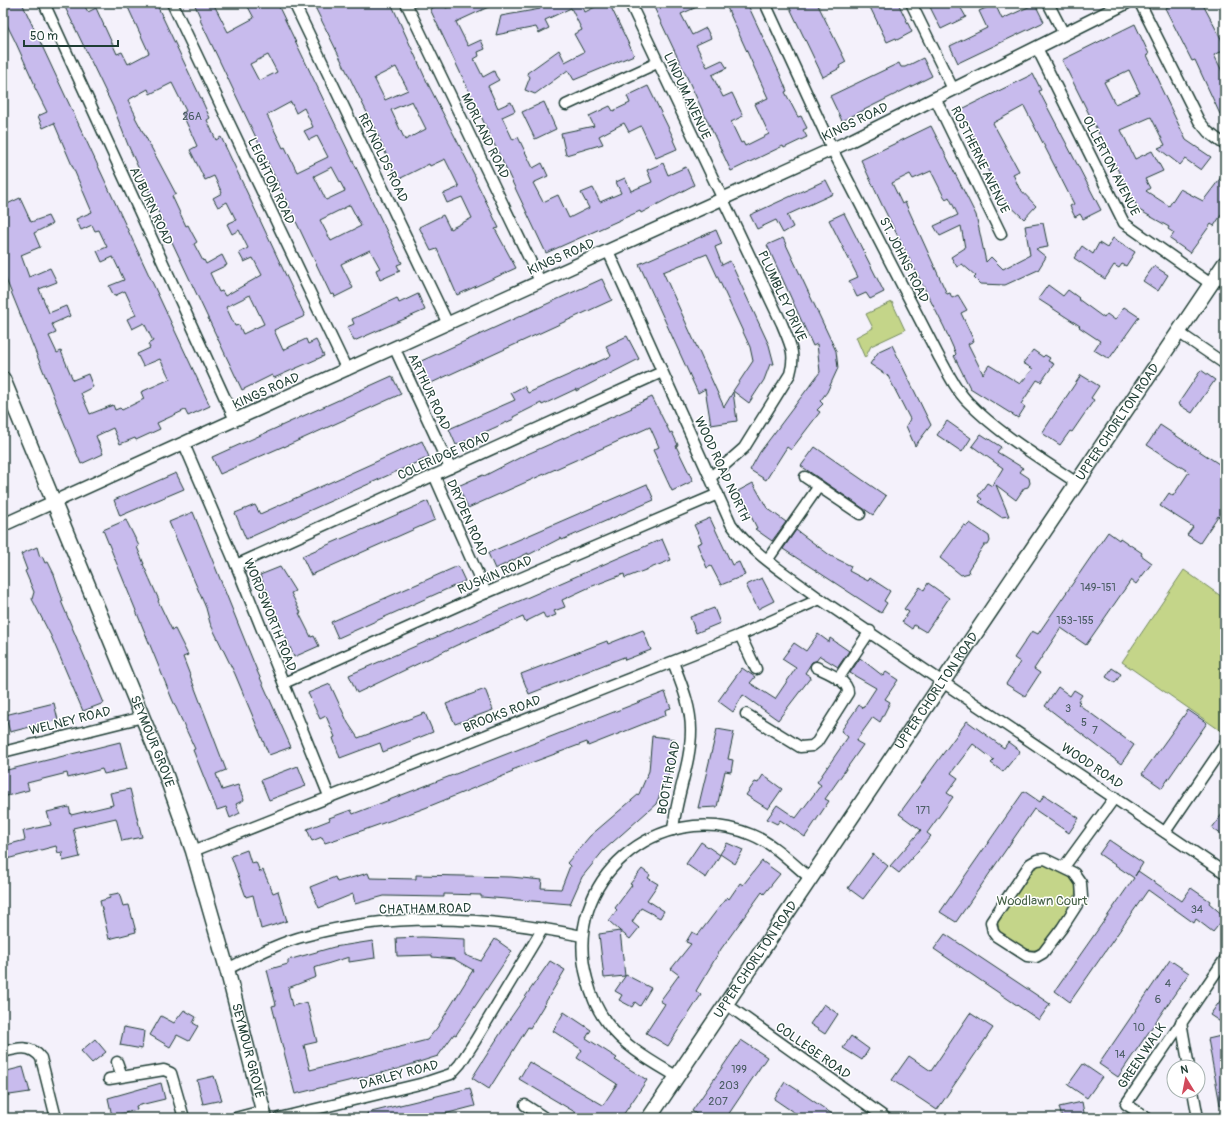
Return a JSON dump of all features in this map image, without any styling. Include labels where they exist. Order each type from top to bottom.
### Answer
[{"type":"main road","name":"UPPER CHORLTON ROAD","points":[[649,1118],[1225,263]]},
{"type":"main road","name":"SEYMOUR GROVE","points":[[3,378],[163,766],[193,851],[227,969],[263,1114]]},
{"type":"street","name":"AUBURN ROAD","points":[[44,3],[235,420]]},
{"type":"street","name":"LEIGHTON ROAD","points":[[172,3],[347,370]]},
{"type":"street","name":"REYNOLDS ROAD","points":[[294,3],[448,324]]},
{"type":"street","name":"MORLAND ROAD","points":[[406,3],[540,281]]},
{"type":"street","name":"LINDUM AVENUE","points":[[630,3],[721,200]]},
{"type":"street","name":"ST. JOHNS ROAD","points":[[765,3],[833,149],[938,355],[967,401],[992,424],[1077,483]]},
{"type":"street","points":[[911,3],[953,89]]},
{"type":"street","points":[[1048,3],[1064,34]]},
{"type":"street","name":"KINGS ROAD","points":[[3,525],[395,349],[540,281],[833,149],[1126,3]]},
{"type":"street","points":[[1140,3],[1200,121],[1211,135],[1225,145]]},
{"type":"street","name":"OLLERTON AVENUE","points":[[1037,48],[1124,223],[1211,284]]},
{"type":"street","points":[[566,104],[657,63]]},
{"type":"street","name":"ROSTHERNE AVENUE","points":[[935,98],[1001,234]]},
{"type":"street","name":"PLUMBLEY DRIVE","points":[[711,477],[744,448],[790,374],[794,362],[794,353],[782,324],[721,200]]},
{"type":"street","name":"WOOD ROAD NORTH","points":[[608,251],[731,524],[738,534],[820,599],[943,681]]},
{"type":"street","points":[[1178,332],[1225,364]]},
{"type":"street","name":"ARTHUR ROAD","points":[[395,349],[450,468]]},
{"type":"street","name":"COLERIDGE ROAD","points":[[236,565],[662,372]]},
{"type":"street","name":"WORDSWORTH ROAD","points":[[184,444],[236,565],[329,796]]},
{"type":"street","name":"DRYDEN ROAD","points":[[434,475],[486,593]]},
{"type":"street","points":[[805,477],[860,514]]},
{"type":"street","points":[[768,559],[819,486]]},
{"type":"street","name":"RUSKIN ROAD","points":[[284,683],[486,593],[718,494]]},
{"type":"street","name":"BROOKS ROAD","points":[[193,851],[329,796],[740,636],[820,599]]},
{"type":"street","points":[[838,679],[870,631]]},
{"type":"street","points":[[740,636],[756,669]]},
{"type":"street","name":"BOOTH ROAD","points":[[673,662],[683,688],[689,712],[691,729],[689,757],[673,830]]},
{"type":"street","points":[[746,714],[800,747],[812,746],[817,742],[848,693],[847,685],[816,667]]},
{"type":"street","name":"WOOD ROAD","points":[[943,681],[1225,873]]},
{"type":"street","name":"WELNEY ROAD","points":[[3,752],[143,717]]},
{"type":"street","points":[[1166,832],[1225,744]]},
{"type":"street","points":[[1064,867],[1115,797]]},
{"type":"street","points":[[676,1076],[623,1042],[606,1023],[596,1004],[588,982],[582,954],[582,936],[585,918],[601,882],[612,867],[632,848],[642,842],[673,830],[714,826],[732,828],[753,835],[770,845],[810,878]]},
{"type":"street","points":[[1045,859],[1064,867],[1078,878],[1081,883],[1082,897],[1062,928],[1043,953],[1036,957],[1027,956],[996,936],[991,927],[992,918],[1030,864],[1037,860],[1045,859]]},
{"type":"street","name":"CHATHAM ROAD","points":[[227,969],[266,950],[304,936],[375,922],[412,919],[470,921],[543,928],[582,936]]},
{"type":"street","name":"DARLEY ROAD","points":[[279,1118],[424,1083],[451,1074],[460,1064],[475,1041],[543,928]]},
{"type":"street","name":"GREEN WALK","points":[[1147,1118],[1126,1104],[1225,959]]},
{"type":"street","name":"COLLEGE ROAD","points":[[726,1004],[886,1118]]},
{"type":"street","name":"GREEN WALK","points":[[1181,1022],[1188,1059]]},
{"type":"street","points":[[3,1052],[25,1048],[37,1052],[41,1058],[56,1118]]},
{"type":"street","points":[[117,1062],[122,1076]]},
{"type":"street","points":[[109,1079],[164,1070],[172,1073],[184,1118]]},
{"type":"street","points":[[1194,1099],[1198,1118]]},
{"type":"street","points":[[526,1105],[545,1118]]},
{"type":"street","points":[[235,1118],[263,1114]]},
{"type":"green space","points":[[892,302],[905,330],[871,346],[865,358],[856,337],[873,328],[866,314]]},
{"type":"green space","points":[[1184,570],[1225,599],[1225,725],[1221,731],[1122,662]]},
{"type":"green space","name":"Woodlawn Court","points":[[1043,863],[1067,875],[1073,881],[1076,888],[1072,903],[1049,938],[1044,945],[1034,950],[1023,948],[1001,934],[998,927],[998,921],[1035,866]]},
{"type":"building","points":[[3,3],[22,3],[210,406],[188,416],[185,410],[157,423],[160,429],[136,440],[135,438],[120,444],[113,428],[96,436],[103,454],[81,464],[3,272],[3,206],[20,198],[31,222],[48,216],[52,224],[34,233],[40,247],[21,255],[29,277],[50,268],[57,282],[39,289],[49,313],[66,306],[70,316],[52,324],[56,333],[49,336],[57,353],[61,351],[73,380],[88,374],[93,387],[81,393],[90,414],[113,405],[115,410],[120,408],[122,410],[144,399],[141,392],[170,379],[160,359],[143,366],[137,354],[150,348],[148,344],[153,341],[144,323],[132,329],[127,319],[136,315],[125,291],[114,296],[109,286],[124,280],[113,257],[102,262],[97,251],[107,247],[99,230],[95,231],[92,225],[81,230],[76,219],[92,212],[54,123],[43,128],[38,116],[47,112],[6,23],[3,25]]},
{"type":"building","points":[[63,3],[83,3],[88,12],[96,8],[117,54],[122,52],[128,64],[149,53],[126,3],[156,3],[210,118],[207,120],[216,140],[221,137],[305,316],[274,330],[283,350],[306,339],[308,344],[316,340],[324,356],[274,378],[272,375],[242,390],[164,225],[128,145],[114,109]],"holes":[[[172,83],[186,111],[182,113],[197,146],[190,150],[205,180],[214,176],[222,193],[213,198],[218,207],[227,202],[236,220],[227,224],[232,234],[239,230],[248,248],[239,253],[244,262],[253,258],[262,275],[225,296],[222,291],[219,292],[210,273],[227,265],[222,255],[206,264],[204,260],[203,261],[194,244],[197,242],[188,225],[186,226],[172,196],[176,194],[135,117],[136,116],[128,100],[148,89],[150,94]],[[250,295],[264,324],[243,334],[239,325],[235,326],[226,307]]]},
{"type":"building","points":[[194,3],[213,3],[228,32],[254,18],[246,3],[277,3],[402,263],[397,265],[400,271],[380,280],[376,270],[380,268],[370,250],[341,264],[353,288],[335,297],[334,294],[331,295],[200,20],[201,19]],"holes":[[[268,55],[277,72],[259,81],[250,64]],[[291,102],[296,113],[304,108],[313,127],[304,131],[309,140],[317,136],[328,157],[297,172],[285,147],[283,148],[267,115]],[[332,167],[345,191],[326,200],[314,176]],[[350,205],[361,226],[331,241],[320,220]]]},
{"type":"building","points":[[313,3],[391,3],[427,82],[476,178],[475,179],[499,228],[495,229],[516,268],[457,295],[437,249],[431,251],[419,227],[443,215],[450,229],[472,218],[462,197],[447,203],[443,194],[459,187],[445,159],[430,166],[429,164],[397,180],[377,133]],"holes":[[[396,67],[408,90],[385,100],[374,78]],[[412,101],[426,129],[405,140],[391,110]]]},
{"type":"building","points":[[443,3],[446,8],[458,3],[497,3],[456,22],[468,46],[481,40],[485,49],[478,52],[479,56],[474,59],[483,77],[494,71],[499,80],[488,86],[498,108],[511,102],[515,111],[502,117],[513,140],[518,137],[533,168],[542,163],[548,176],[533,183],[543,202],[558,195],[569,218],[589,208],[581,193],[593,188],[600,202],[621,193],[616,182],[625,178],[631,191],[652,182],[647,170],[663,163],[668,175],[686,167],[694,185],[641,213],[640,211],[546,253],[430,9]]},
{"type":"building","points":[[537,3],[581,3],[585,12],[603,3],[609,3],[634,55],[574,80],[568,70],[535,94],[525,90],[530,77],[527,73],[559,50],[565,62],[584,52],[574,34],[582,30],[571,8],[545,20],[549,28],[539,33],[536,27],[496,35],[501,16],[540,9]]},
{"type":"building","points":[[652,3],[706,3],[681,14],[692,35],[706,28],[711,38],[696,45],[707,67],[722,60],[727,68],[712,75],[723,97],[732,93],[743,116],[731,122],[741,143],[743,142],[745,146],[769,134],[755,104],[768,98],[725,3],[747,3],[780,74],[787,91],[785,92],[798,117],[801,116],[807,128],[803,130],[807,137],[784,148],[783,146],[731,171]]},
{"type":"building","points":[[796,3],[817,3],[846,62],[839,66],[840,68],[823,77],[789,6]]},
{"type":"building","points":[[868,3],[898,3],[912,32],[897,40],[896,38],[887,42]]},
{"type":"building","points":[[928,3],[958,3],[966,17],[941,29]]},
{"type":"building","points":[[1177,3],[1202,3],[1225,46],[1225,50],[1214,55],[1225,77],[1225,125],[1195,60],[1192,61],[1165,8]]},
{"type":"building","points":[[995,4],[1002,19],[1035,4],[1044,22],[958,63],[950,46],[987,28],[979,11]]},
{"type":"building","points":[[1135,24],[1149,54],[1147,55],[1161,85],[1160,86],[1186,140],[1211,157],[1201,170],[1185,159],[1180,165],[1158,148],[1165,145],[1151,117],[1121,130],[1135,159],[1152,151],[1163,171],[1145,179],[1150,188],[1146,191],[1169,206],[1180,189],[1203,201],[1225,172],[1225,209],[1214,226],[1211,224],[1190,253],[1170,239],[1174,233],[1168,229],[1169,227],[1139,210],[1062,60]],"holes":[[[1129,70],[1140,93],[1115,104],[1104,82]]]},
{"type":"building","points":[[923,58],[932,76],[842,121],[830,96],[899,63],[901,67],[905,67]]},
{"type":"building","points":[[1033,74],[1041,90],[1039,91],[1101,210],[1083,219],[1080,214],[1075,217],[1070,206],[1074,204],[1024,106],[993,123],[1019,171],[1013,174],[1019,188],[1036,206],[1024,219],[1000,196],[977,147],[973,134],[960,110]]},
{"type":"building","points":[[648,86],[674,139],[673,140],[677,149],[656,158],[641,126],[629,132],[624,123],[599,136],[603,144],[566,155],[561,133],[594,126],[589,116],[610,106],[613,111],[630,103],[627,96]]},
{"type":"building","points":[[544,102],[556,129],[535,139],[522,112]]},
{"type":"building","points":[[931,126],[976,215],[986,262],[991,257],[1003,269],[1030,255],[1025,226],[1043,223],[1048,247],[1036,249],[1046,257],[1038,270],[1005,285],[980,284],[974,278],[976,276],[962,264],[957,267],[951,257],[965,248],[961,226],[940,236],[934,226],[958,215],[949,197],[946,199],[943,195],[931,171],[913,179],[910,174],[892,183],[902,204],[905,202],[947,294],[950,293],[952,298],[958,295],[967,310],[961,313],[974,341],[968,344],[983,374],[989,365],[1020,384],[1033,369],[1023,363],[1033,350],[1043,357],[1045,355],[1050,358],[1048,361],[1054,364],[1041,382],[1037,380],[1021,404],[1025,407],[1018,418],[970,388],[954,356],[956,354],[944,327],[882,205],[861,160]]},
{"type":"building","points":[[826,180],[833,194],[787,215],[793,227],[783,233],[776,220],[757,229],[750,215]]},
{"type":"building","points":[[844,213],[884,292],[870,299],[866,293],[857,297],[849,281],[858,277],[829,220]]},
{"type":"building","points":[[716,230],[722,244],[715,247],[722,265],[730,261],[769,345],[774,364],[770,364],[764,380],[749,403],[733,391],[753,361],[750,347],[707,254],[663,272],[724,407],[733,392],[737,421],[711,425],[705,389],[698,393],[639,264]]},
{"type":"building","points":[[783,238],[836,351],[838,368],[827,392],[820,401],[823,404],[817,410],[820,412],[791,450],[787,447],[766,480],[750,470],[760,452],[820,372],[817,344],[813,346],[767,245]]},
{"type":"building","points":[[1113,238],[1135,252],[1126,266],[1122,264],[1119,268],[1114,265],[1105,279],[1074,258],[1082,246],[1093,254],[1099,243],[1107,248]]},
{"type":"building","points":[[1154,266],[1168,275],[1158,291],[1143,281]]},
{"type":"building","points":[[602,279],[612,300],[429,384],[419,362]]},
{"type":"building","points":[[1048,285],[1063,296],[1068,290],[1104,318],[1107,314],[1115,320],[1124,307],[1139,317],[1109,359],[1094,350],[1100,341],[1079,327],[1080,326],[1038,299]]},
{"type":"building","points":[[418,294],[425,310],[354,341],[347,327],[354,324],[352,319],[397,298],[399,303]]},
{"type":"building","points":[[627,336],[639,359],[576,391],[576,389],[542,405],[541,403],[513,417],[514,419],[456,445],[449,429],[515,400],[511,393],[524,386],[528,393],[611,356],[606,346]]},
{"type":"building","points":[[892,345],[931,425],[915,446],[906,426],[910,419],[888,376],[870,364],[879,351]]},
{"type":"building","points":[[1201,370],[1215,380],[1192,413],[1178,404]]},
{"type":"building","points":[[1081,375],[1099,386],[1091,398],[1094,400],[1072,432],[1070,431],[1060,445],[1042,433]]},
{"type":"building","points":[[392,376],[401,394],[220,474],[212,457]]},
{"type":"building","points":[[652,397],[670,433],[672,432],[678,445],[676,446],[693,481],[672,491],[653,450],[659,447],[650,427],[468,508],[458,486],[483,475],[484,476],[523,456],[632,408],[631,407]]},
{"type":"building","points":[[947,421],[971,438],[962,452],[937,435]]},
{"type":"building","points":[[1160,425],[1225,468],[1225,521],[1218,516],[1200,543],[1187,535],[1193,527],[1160,506],[1169,493],[1173,496],[1189,472],[1147,445]]},
{"type":"building","points":[[981,434],[1001,447],[997,452],[1023,468],[1020,472],[1029,478],[1030,483],[1028,487],[1024,488],[1016,500],[996,485],[1009,516],[1001,517],[979,502],[982,499],[978,496],[987,483],[992,486],[1003,468],[972,446]]},
{"type":"building","points":[[422,441],[429,457],[246,539],[235,513],[255,505],[260,514]]},
{"type":"building","points":[[815,447],[886,496],[873,515],[801,466]]},
{"type":"building","points":[[176,473],[184,489],[120,516],[114,500]]},
{"type":"building","points":[[753,483],[767,508],[786,522],[772,541],[755,529],[757,528],[738,491]]},
{"type":"building","points":[[647,484],[654,500],[562,540],[561,538],[528,555],[528,553],[495,569],[488,553]]},
{"type":"building","points":[[428,501],[435,520],[311,575],[302,556]]},
{"type":"building","points":[[193,512],[258,673],[291,747],[269,755],[235,674],[210,623],[206,608],[169,522]]},
{"type":"building","points":[[710,518],[732,565],[739,562],[745,575],[721,585],[711,566],[707,568],[697,544],[702,542],[694,525]]},
{"type":"building","points":[[126,520],[139,546],[137,547],[159,600],[158,601],[172,630],[175,629],[188,655],[183,657],[226,770],[216,774],[222,790],[238,785],[244,800],[236,804],[240,813],[230,818],[226,807],[217,810],[193,750],[195,749],[172,699],[103,530]]},
{"type":"building","points":[[970,523],[989,536],[990,541],[988,545],[984,545],[968,570],[969,573],[961,575],[940,558],[964,525],[967,526]]},
{"type":"building","points":[[796,530],[831,556],[851,566],[849,571],[868,581],[870,578],[890,591],[884,601],[887,603],[881,613],[783,549]]},
{"type":"building","points":[[1108,532],[1119,540],[1120,538],[1142,553],[1141,555],[1152,563],[1136,584],[1131,580],[1086,645],[1061,628],[1034,669],[1040,673],[1025,696],[1006,684],[1020,662],[1014,658],[1032,631],[1038,634]]},
{"type":"building","points":[[662,539],[671,560],[625,578],[624,574],[590,587],[562,600],[565,607],[554,611],[556,615],[546,619],[543,613],[525,622],[523,617],[457,645],[357,693],[349,675]]},
{"type":"building","points":[[37,547],[40,557],[42,556],[45,563],[48,562],[54,574],[63,601],[61,601],[104,703],[83,711],[51,636],[32,599],[34,592],[25,571],[27,570],[21,554]]},
{"type":"building","points":[[458,566],[465,581],[338,638],[331,622]]},
{"type":"building","points":[[280,567],[295,591],[291,593],[301,613],[299,613],[311,637],[314,636],[319,646],[294,657],[260,575]]},
{"type":"building","points":[[762,578],[774,601],[758,609],[746,585]]},
{"type":"building","points":[[928,583],[949,598],[926,632],[914,625],[912,629],[902,622],[909,612],[904,609],[920,587],[924,590]]},
{"type":"building","points":[[714,608],[720,623],[696,633],[690,617]]},
{"type":"building","points":[[643,630],[651,650],[625,660],[624,657],[529,694],[521,674],[607,641],[608,644]]},
{"type":"building","points":[[818,634],[829,642],[830,638],[849,651],[838,667],[820,656],[816,661],[812,662],[805,673],[811,677],[778,720],[743,695],[733,712],[718,701],[742,668],[755,677],[750,683],[775,699],[796,668],[782,659],[794,643],[806,651]]},
{"type":"building","points":[[860,658],[883,676],[886,672],[898,680],[885,699],[890,702],[880,722],[873,717],[856,741],[863,745],[825,799],[829,801],[805,837],[780,820],[777,824],[767,819],[777,805],[796,818],[821,785],[817,782],[848,737],[841,731],[859,705],[863,708],[876,688],[850,673]]},
{"type":"building","points":[[1112,668],[1121,674],[1115,683],[1106,677]]},
{"type":"building","points":[[330,684],[348,723],[358,738],[425,713],[433,732],[383,752],[380,743],[340,758],[333,738],[335,737],[326,716],[320,719],[308,693]]},
{"type":"building","points":[[1058,687],[1070,696],[1074,690],[1082,695],[1078,701],[1080,702],[1078,704],[1134,745],[1121,764],[1045,706]]},
{"type":"building","points":[[485,689],[493,710],[455,724],[446,704]]},
{"type":"building","points":[[665,692],[671,708],[665,710],[666,715],[588,746],[587,742],[512,770],[513,772],[425,808],[325,843],[322,837],[312,841],[307,829],[330,820],[329,818],[351,810],[353,814]]},
{"type":"building","points":[[54,703],[58,720],[10,732],[5,715]]},
{"type":"building","points":[[1188,710],[1207,723],[1162,788],[1142,774]]},
{"type":"building","points":[[967,721],[1004,748],[1008,742],[1020,751],[1003,772],[991,763],[994,760],[973,744],[951,773],[958,778],[947,793],[953,797],[927,833],[931,836],[899,873],[890,866],[921,830],[899,814]]},
{"type":"building","points":[[717,729],[734,732],[728,759],[733,760],[731,772],[725,771],[717,807],[698,808]]},
{"type":"building","points":[[652,736],[675,739],[673,764],[656,804],[604,850],[582,877],[570,904],[481,897],[481,895],[444,894],[444,897],[384,896],[355,904],[353,894],[319,908],[310,887],[335,877],[337,882],[368,873],[370,878],[416,879],[416,875],[511,877],[542,880],[541,888],[561,889],[570,866],[567,863],[590,836],[639,794],[649,771]]},
{"type":"building","points":[[120,742],[127,769],[104,774],[102,769],[68,778],[67,773],[27,783],[29,790],[3,797],[3,771]]},
{"type":"building","points":[[298,766],[306,786],[269,800],[261,780]]},
{"type":"building","points":[[763,775],[782,789],[768,809],[746,795],[755,782],[758,783]]},
{"type":"building","points":[[130,789],[142,837],[122,841],[116,818],[73,828],[80,857],[63,861],[62,852],[58,853],[56,846],[3,860],[3,846],[25,840],[23,831],[51,825],[47,812],[69,807],[71,815],[113,805],[110,793]]},
{"type":"building","points":[[1024,791],[1040,802],[1044,795],[1079,818],[1069,833],[1034,809],[956,922],[940,912]]},
{"type":"building","points":[[1225,810],[1225,837],[1212,828]]},
{"type":"building","points":[[1109,840],[1143,863],[1138,871],[1182,901],[1191,888],[1210,901],[1209,903],[1225,917],[1213,932],[1196,919],[1194,923],[1148,890],[1070,1002],[1055,991],[1134,878],[1099,854]]},
{"type":"building","points":[[701,842],[720,855],[706,878],[686,864]]},
{"type":"building","points":[[727,843],[743,850],[735,864],[720,854]]},
{"type":"building","points":[[247,850],[251,863],[256,862],[260,872],[263,870],[273,893],[278,891],[287,921],[261,929],[253,895],[246,897],[231,856]]},
{"type":"building","points":[[873,854],[888,866],[863,899],[848,888]]},
{"type":"building","points":[[762,861],[780,874],[764,894],[762,892],[721,949],[696,991],[701,995],[668,1046],[646,1033],[665,1004],[660,1001],[679,975],[671,969],[691,944],[686,942],[692,932],[698,935],[727,897],[729,899],[740,883],[743,885]]},
{"type":"building","points":[[642,869],[650,875],[648,878],[658,884],[647,900],[664,911],[660,918],[641,908],[632,922],[639,928],[630,939],[609,921],[617,910],[615,908],[632,885],[630,884]]},
{"type":"building","points":[[119,893],[123,906],[129,905],[136,932],[109,939],[100,901],[110,898],[109,895]]},
{"type":"building","points":[[620,931],[625,976],[604,978],[599,934]]},
{"type":"building","points":[[945,934],[1050,1004],[1039,1020],[934,949]]},
{"type":"building","points":[[422,937],[465,939],[465,955],[481,961],[495,939],[512,951],[456,1035],[454,1034],[438,1056],[397,1069],[295,1094],[272,1006],[276,1005],[267,970],[288,964],[288,960],[334,947],[373,941],[375,958],[349,962],[349,957],[314,968],[316,977],[288,988],[292,1006],[307,1002],[317,1042],[304,1045],[310,1070],[427,1040],[437,1028],[473,970],[454,959],[432,957],[432,955],[397,956],[396,938]]},
{"type":"building","points":[[1170,960],[1189,973],[1118,1077],[1099,1064]]},
{"type":"building","points":[[550,961],[565,970],[530,1028],[528,1027],[489,1089],[472,1078],[507,1023]]},
{"type":"building","points":[[626,975],[651,988],[640,1006],[635,1002],[632,1007],[619,1000],[622,995],[615,991]]},
{"type":"building","points":[[1225,994],[1225,1025],[1210,1015]]},
{"type":"building","points":[[824,1004],[838,1014],[825,1034],[810,1024]]},
{"type":"building","points":[[184,1010],[196,1017],[193,1023],[198,1026],[189,1041],[177,1035],[170,1047],[150,1035],[161,1016],[174,1023]]},
{"type":"building","points":[[564,1012],[591,1030],[586,1038],[617,1058],[615,1060],[647,1080],[621,1118],[585,1118],[519,1079],[529,1062],[603,1105],[617,1084],[577,1058],[582,1050],[553,1031]]},
{"type":"building","points":[[970,1013],[993,1028],[937,1110],[892,1080],[909,1056],[931,1071]]},
{"type":"building","points":[[124,1027],[144,1031],[142,1049],[120,1045]]},
{"type":"building","points":[[1225,1035],[1225,1105],[1220,1105],[1208,1039]]},
{"type":"building","points":[[851,1036],[869,1049],[862,1060],[843,1048]]},
{"type":"building","points":[[95,1039],[106,1052],[92,1063],[81,1051]]},
{"type":"building","points":[[741,1040],[767,1057],[726,1118],[702,1118],[692,1111]]},
{"type":"building","points":[[1083,1064],[1102,1077],[1087,1098],[1068,1085]]},
{"type":"building","points":[[23,1067],[30,1092],[3,1096],[3,1072]]},
{"type":"building","points":[[214,1076],[222,1100],[203,1104],[197,1080]]},
{"type":"building","points":[[785,1082],[838,1118],[802,1118],[774,1099]]},
{"type":"building","points":[[161,1083],[165,1099],[136,1106],[137,1110],[112,1116],[108,1098]]},
{"type":"building","points":[[470,1088],[475,1106],[429,1118],[368,1118],[367,1113]]},
{"type":"building","points":[[1082,1102],[1085,1118],[1062,1118],[1059,1107]]}]
